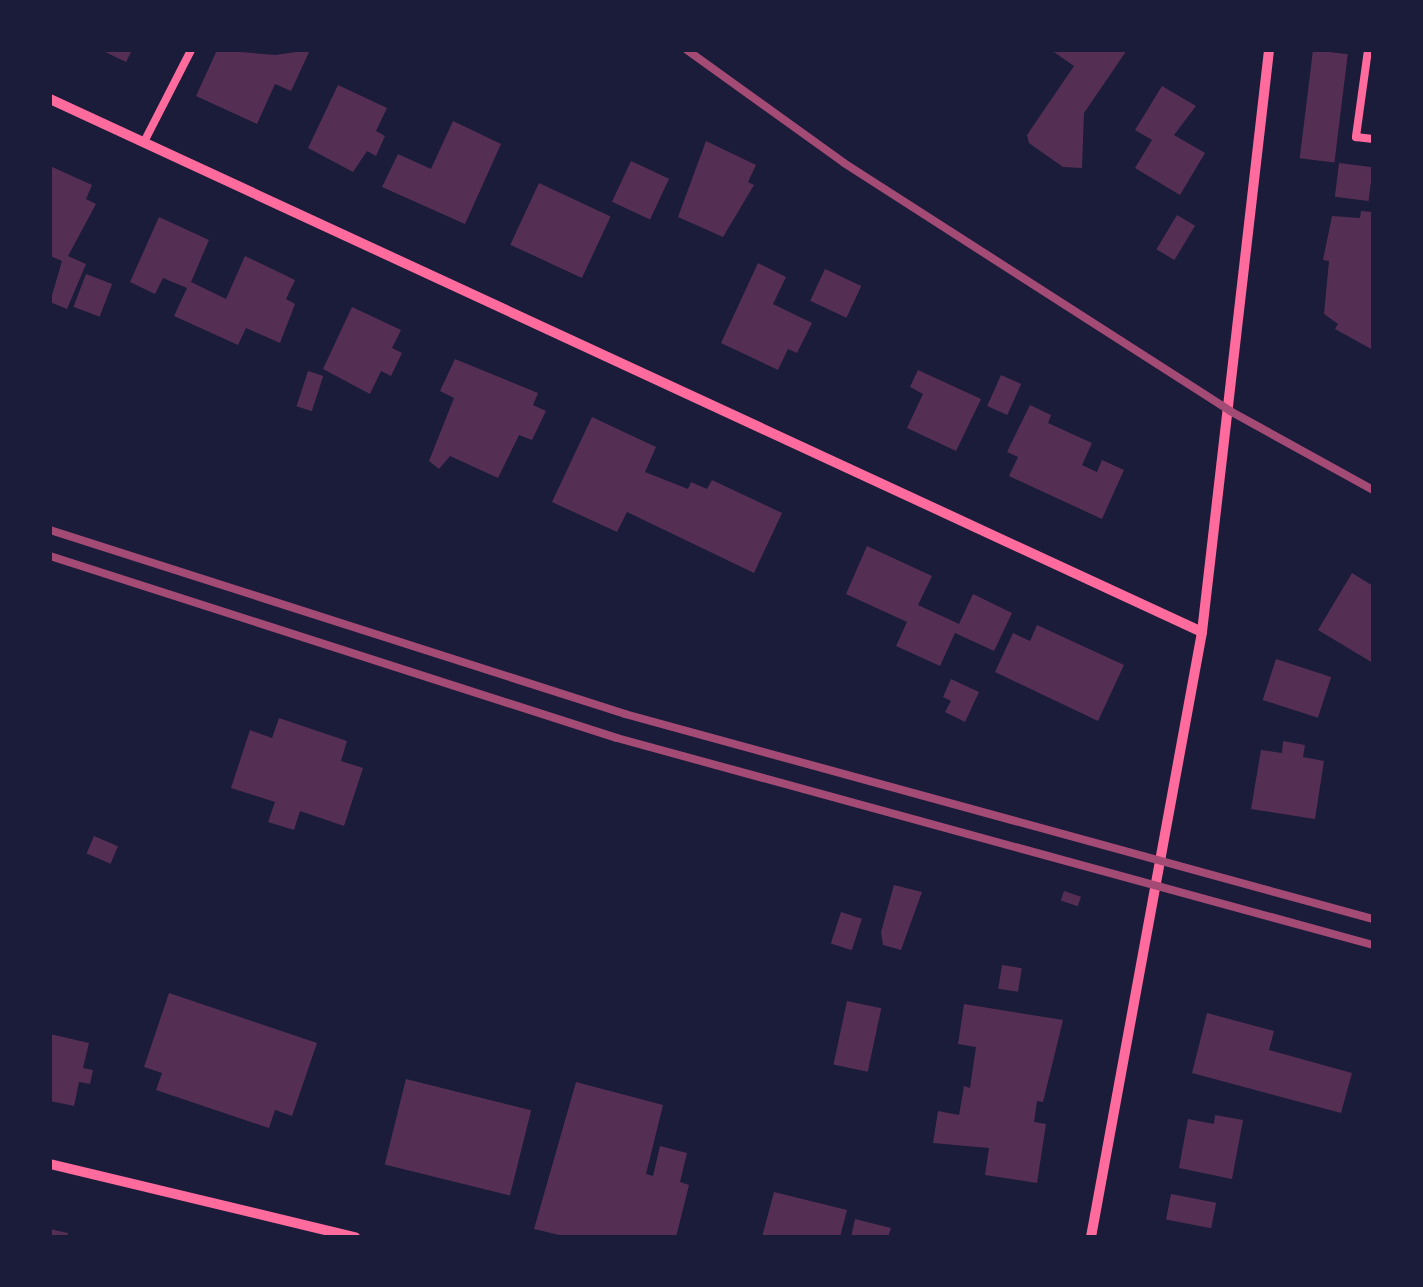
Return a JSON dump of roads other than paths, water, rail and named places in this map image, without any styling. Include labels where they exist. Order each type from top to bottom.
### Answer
[{"type":"street","points":[[1091,1237],[1202,632],[1269,50]]},
{"type":"street","points":[[50,99],[1202,632]]},
{"type":"street","points":[[50,1164],[356,1237]]},
{"type":"lane","points":[[144,142],[191,50]]},
{"type":"lane","points":[[1368,50],[1356,137],[1373,140]]},
{"type":"railway","points":[[687,50],[844,163],[1230,411],[1373,490]]},
{"type":"railway","points":[[50,530],[625,714],[1373,919]]},
{"type":"railway","points":[[50,556],[617,738],[1373,945]]}]
